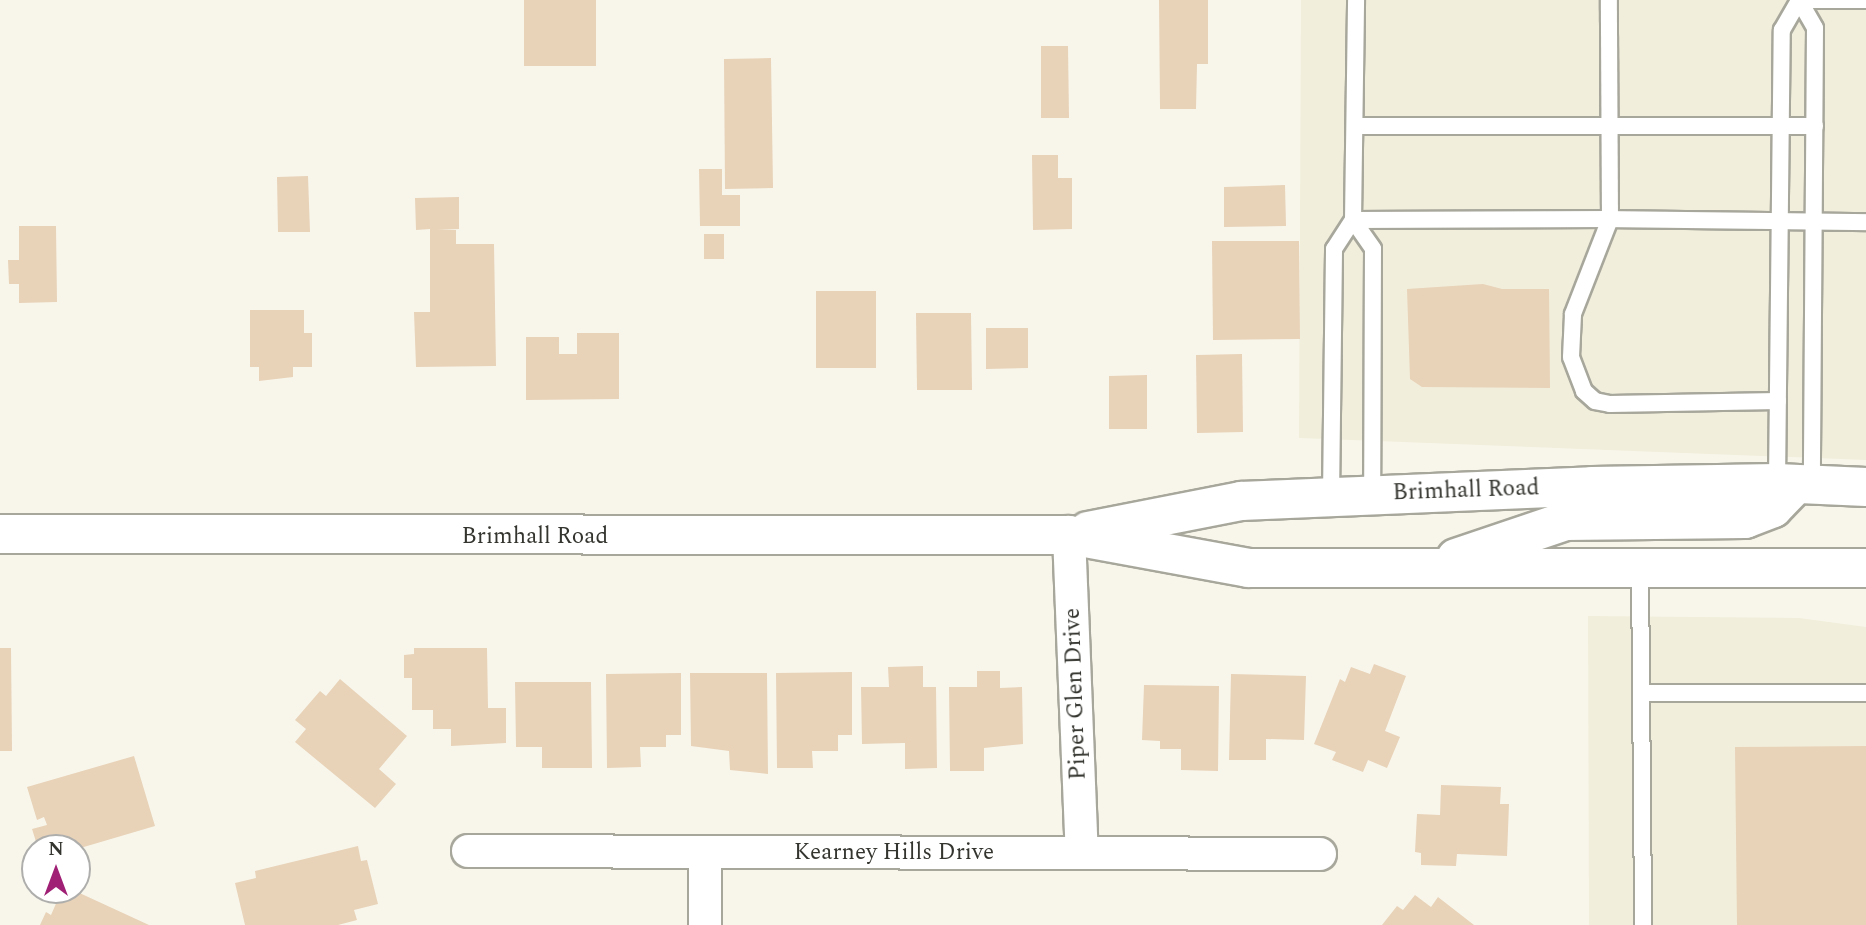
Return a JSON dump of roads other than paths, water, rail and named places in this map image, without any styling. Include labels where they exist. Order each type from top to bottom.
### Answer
[{"type":"street","name":"Brimhall Road","points":[[1069,535],[1241,501],[1795,484],[1866,487]]},
{"type":"street","points":[[1424,569],[1565,521],[1745,519],[1773,508],[1795,484]]},
{"type":"street","name":"Brimhall Road","points":[[0,534],[1069,535],[1248,568],[1866,568]]},
{"type":"street","name":"Piper Glen Drive","points":[[1069,535],[1082,853]]},
{"type":"street","name":"Kearney Hills Drive","points":[[468,850],[1320,855]]},
{"type":"street","points":[[705,852],[705,925]]},
{"type":"lane","points":[[1331,497],[1334,249],[1353,220],[1356,0]]},
{"type":"lane","points":[[1609,0],[1610,219],[1573,314],[1572,357],[1584,391],[1595,401],[1610,404],[1778,401]]},
{"type":"lane","points":[[1799,0],[1866,0]]},
{"type":"lane","points":[[1795,484],[1814,221],[1815,126],[1815,28],[1799,0]]},
{"type":"lane","points":[[1795,484],[1778,401],[1782,30],[1799,0]]},
{"type":"lane","points":[[1356,126],[1815,126]]},
{"type":"lane","points":[[1353,220],[1866,222]]},
{"type":"lane","points":[[1353,220],[1373,249],[1372,495]]},
{"type":"lane","points":[[1640,568],[1643,925]]},
{"type":"lane","points":[[1643,693],[1866,693]]}]
